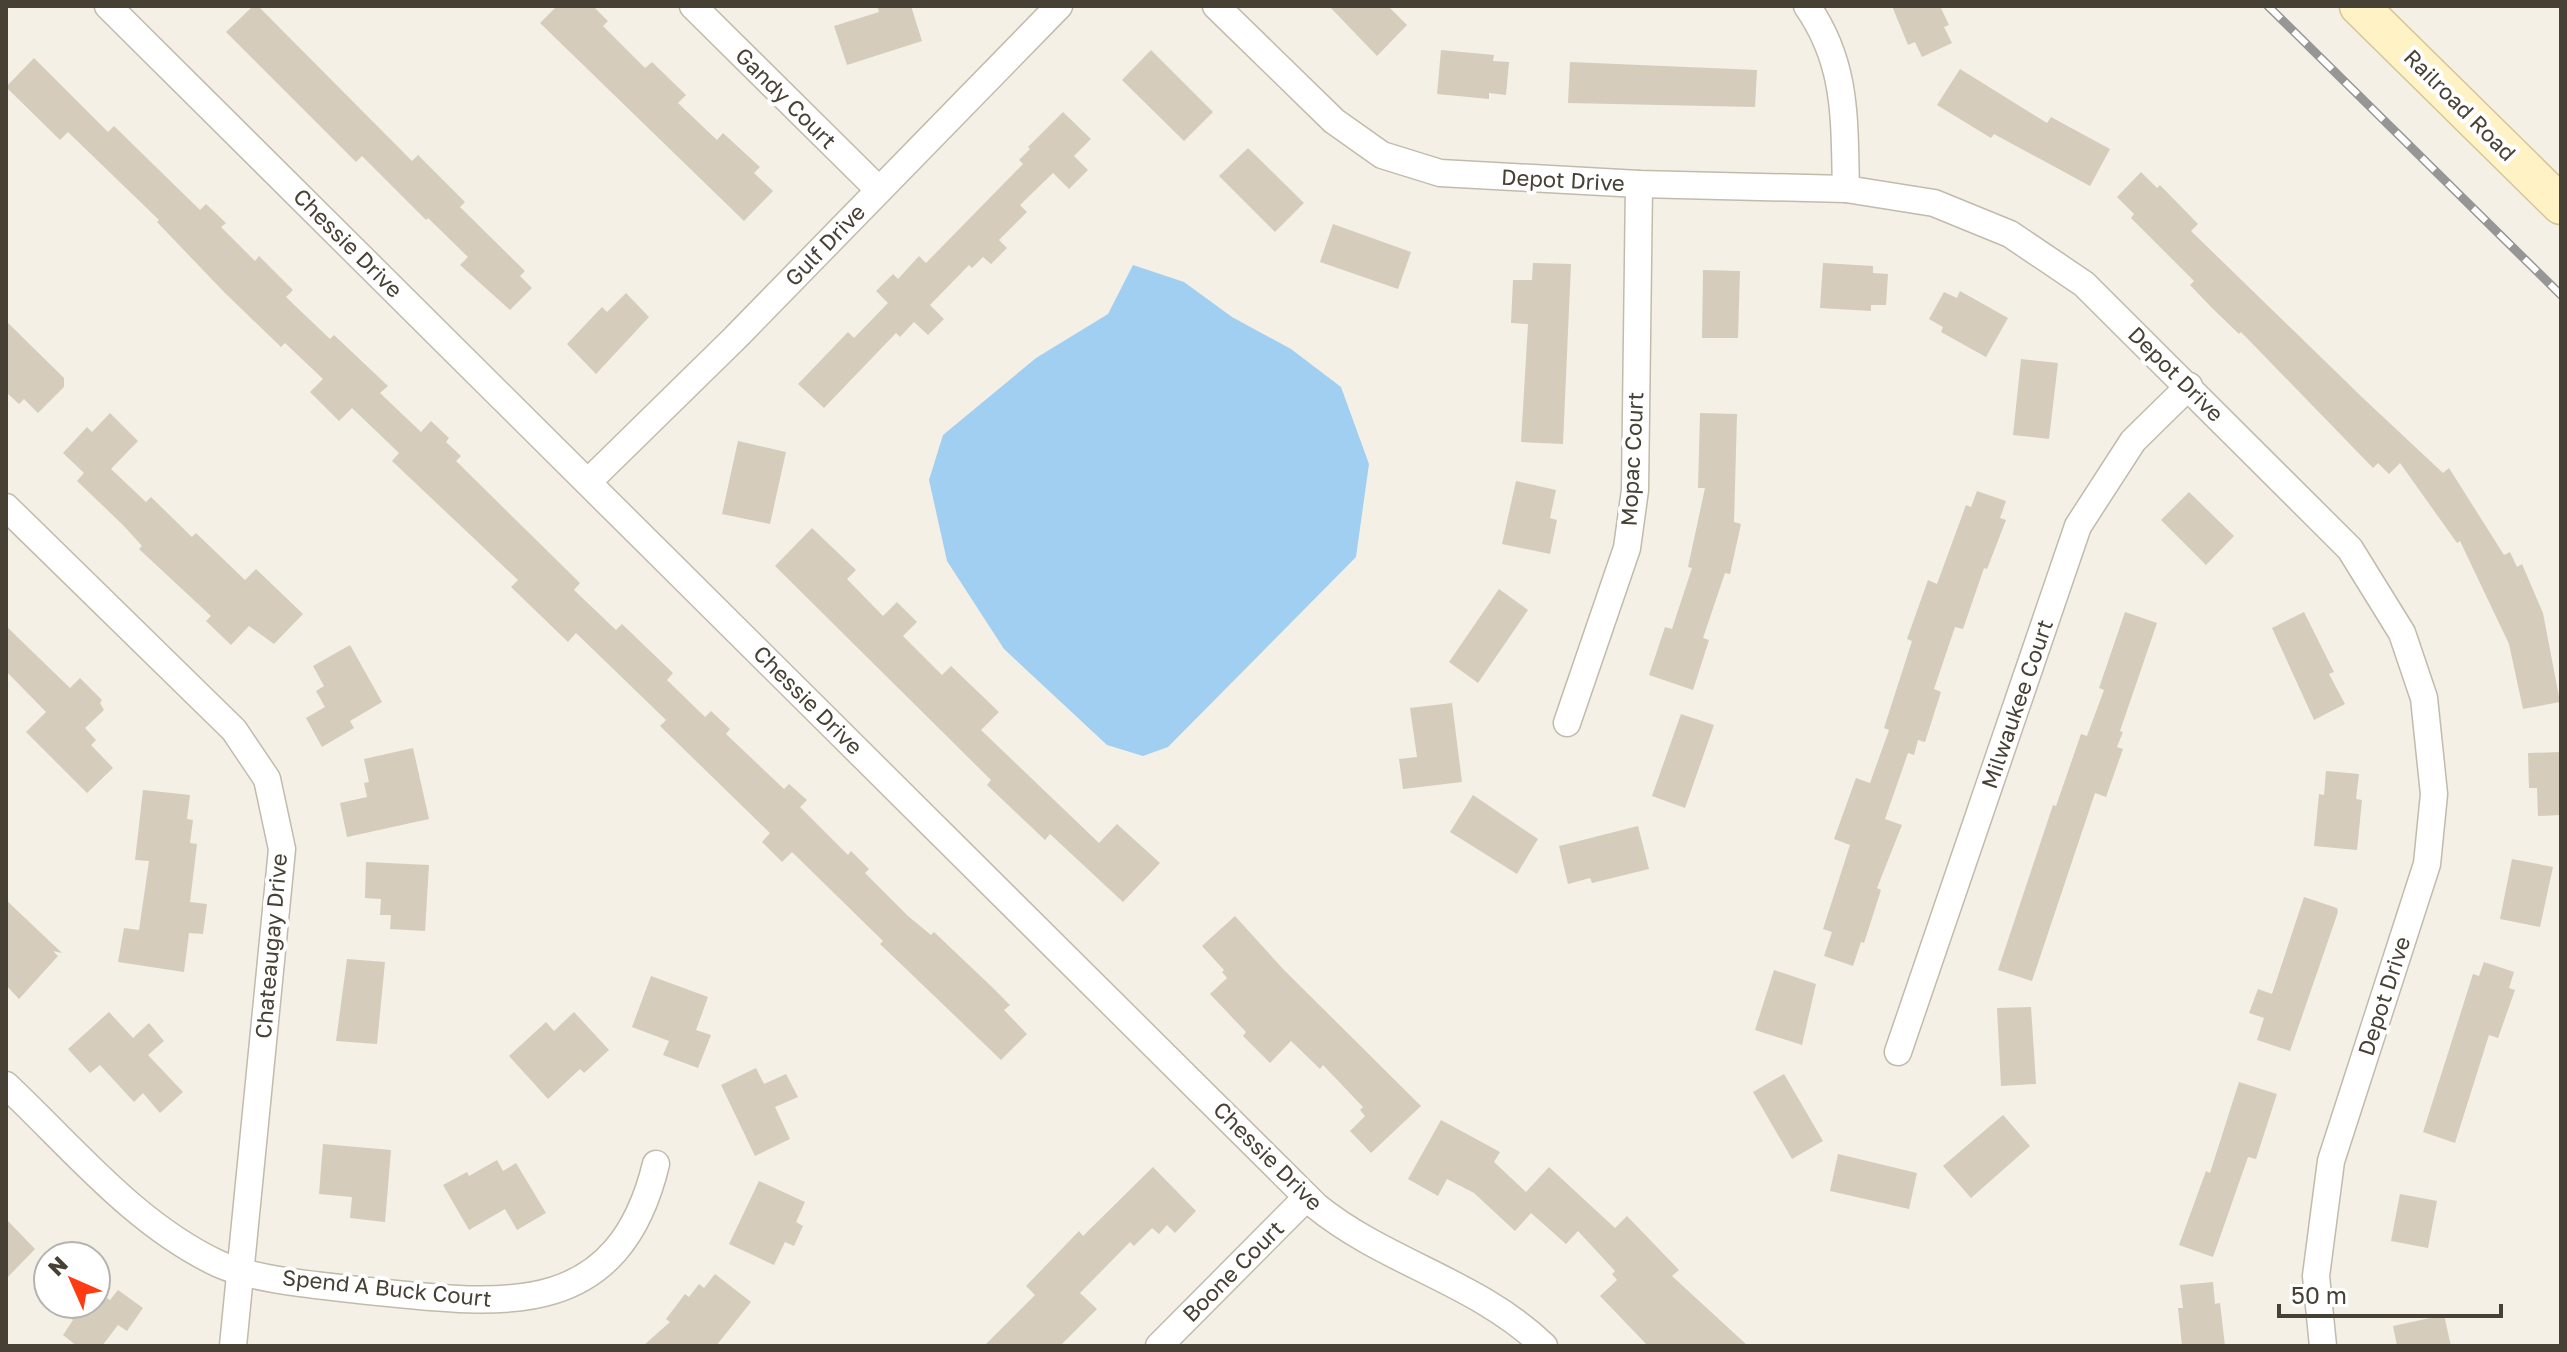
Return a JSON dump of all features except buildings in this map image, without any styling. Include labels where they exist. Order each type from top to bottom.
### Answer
[{"type":"street","name":"Chessie Drive","points":[[108,6],[1307,1197],[1345,1227],[1491,1303],[1544,1346]]},
{"type":"street","name":"Gandy Court","points":[[693,6],[879,190]]},
{"type":"street","name":"Gulf Drive","points":[[589,481],[1059,6]]},
{"type":"street","name":"Depot Drive","points":[[1216,6],[1334,121],[1382,155],[1440,173],[1639,184],[1846,189],[1934,203],[2010,234],[2084,284],[2350,549],[2402,633],[2424,698],[2434,794],[2427,864],[2331,1161],[2316,1276],[2323,1346]]},
{"type":"street","points":[[1807,6],[1823,28],[1842,84],[1846,189]]},
{"type":"street","name":"Railroad Road","points":[[2359,6],[2561,205]]},
{"type":"street","name":"Mopac Court","points":[[1567,723],[1627,548],[1635,490],[1639,184]]},
{"type":"street","name":"Milwaukee Court","points":[[1898,1052],[2078,526],[2133,441],[2189,386]]},
{"type":"street","name":"Chateaugay Drive","points":[[6,507],[234,730],[267,779],[282,849],[233,1346]]},
{"type":"street","name":"Spend A Buck Court","points":[[6,1085],[153,1225],[220,1264],[317,1285],[481,1302],[548,1295],[587,1276],[617,1249],[648,1197],[656,1164]]},
{"type":"street","name":"Boone Court","points":[[1159,1346],[1307,1197]]},
{"type":"water","points":[[1133,265],[1184,282],[1232,317],[1291,349],[1341,387],[1369,464],[1356,557],[1168,747],[1143,756],[1107,745],[1004,649],[947,561],[929,480],[943,435],[1036,358],[1108,314]]},
{"type":"railway","points":[[2268,6],[2561,295]]}]
